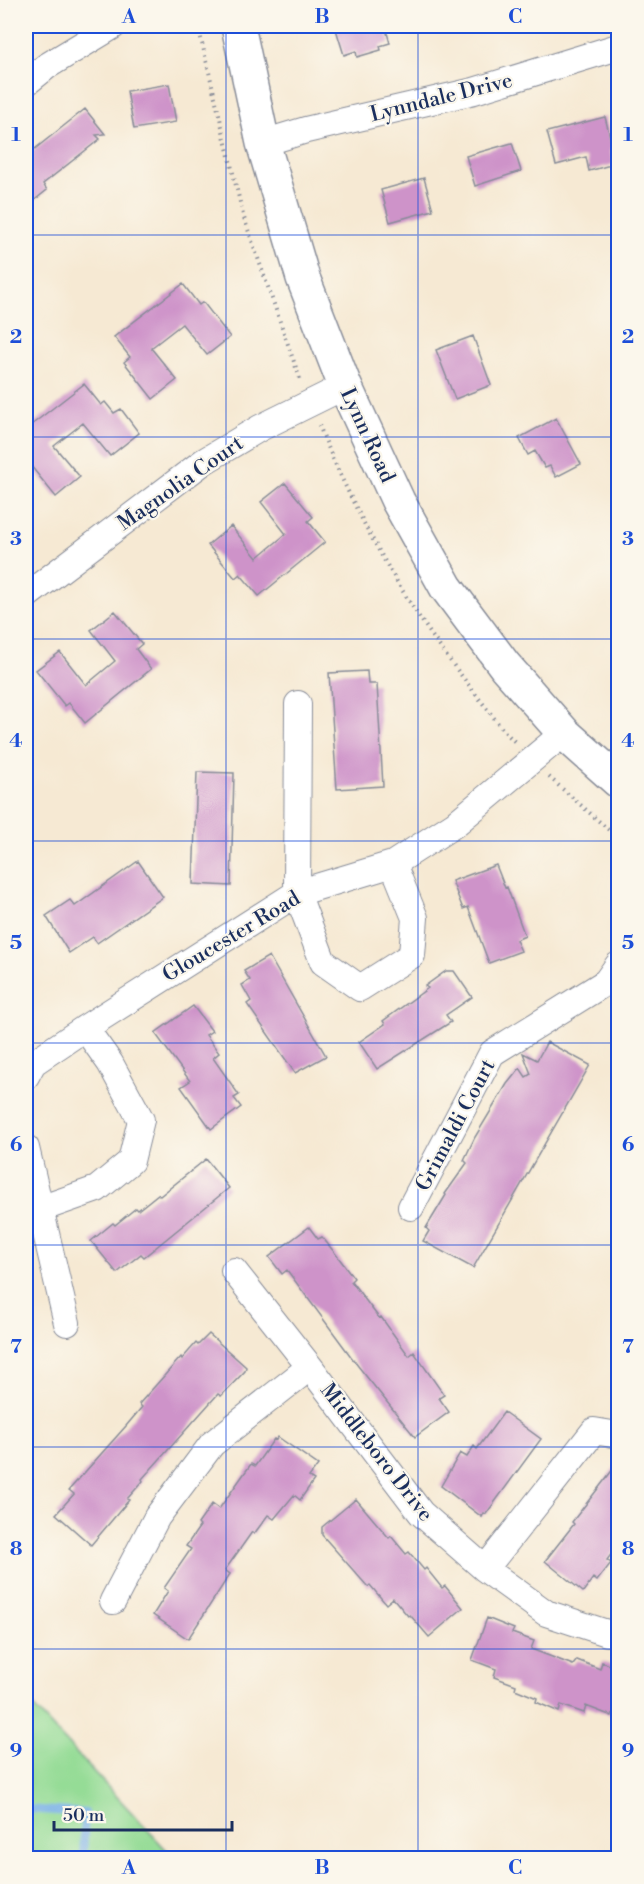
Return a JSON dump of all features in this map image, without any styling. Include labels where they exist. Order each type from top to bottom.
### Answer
[{"type":"main road","name":"Lynn Road","points":[[238,26],[263,142],[303,278],[345,386],[398,501],[446,587],[505,666],[564,733],[618,781]]},
{"type":"street","points":[[26,82],[47,66],[113,26]]},
{"type":"street","name":"Lynndale Drive","points":[[263,142],[474,91],[618,47]]},
{"type":"street","name":"Magnolia Court","points":[[26,596],[203,462],[260,428],[345,386]]},
{"type":"street","points":[[298,704],[297,893],[323,962],[360,988],[412,955],[415,918],[393,864]]},
{"type":"street","name":"Gloucester Road","points":[[26,1076],[33,1063],[297,893],[393,864],[454,824],[564,733]]},
{"type":"street","name":"Grimaldi Court","points":[[411,1207],[492,1053],[606,982],[618,965]]},
{"type":"street","points":[[40,1209],[97,1190],[131,1161],[141,1120],[110,1063],[85,1028]]},
{"type":"street","points":[[26,1148],[67,1323]]},
{"type":"street","points":[[234,1271],[310,1367]]},
{"type":"street","name":"Middleboro Drive","points":[[113,1601],[157,1517],[212,1444],[310,1367],[421,1513],[485,1569],[546,1613],[607,1633],[618,1632]]},
{"type":"street","points":[[485,1569],[594,1431],[618,1435]]},
{"type":"path","points":[[198,26],[243,215],[297,372]]},
{"type":"path","points":[[322,432],[360,516],[398,581],[437,643],[504,731]]},
{"type":"path","points":[[561,789],[618,838]]},
{"type":"green space","points":[[26,1699],[174,1858],[26,1858]]},
{"type":"building","points":[[335,26],[385,26],[390,43],[380,46],[381,50],[357,57],[356,51],[344,55]]},
{"type":"building","points":[[169,84],[176,122],[134,129],[127,91]]},
{"type":"building","points":[[85,109],[105,134],[96,135],[100,139],[43,184],[47,190],[26,207],[26,156]]},
{"type":"building","points":[[605,117],[613,149],[610,150],[614,164],[589,171],[586,157],[556,165],[547,132]]},
{"type":"building","points":[[512,143],[521,171],[475,186],[466,156]]},
{"type":"building","points":[[424,178],[433,210],[390,222],[381,190]]},
{"type":"building","points":[[183,284],[199,305],[203,302],[230,337],[207,355],[182,324],[151,348],[177,380],[153,399],[124,362],[130,357],[114,337]]},
{"type":"building","points":[[473,336],[491,385],[455,399],[436,350]]},
{"type":"building","points":[[84,384],[101,405],[105,402],[114,413],[121,409],[139,433],[110,456],[83,423],[54,446],[80,477],[56,497],[26,460],[26,429]]},
{"type":"building","points":[[556,418],[581,464],[556,477],[550,466],[545,468],[535,451],[528,455],[519,438]]},
{"type":"building","points":[[285,483],[313,517],[308,521],[325,542],[259,596],[240,574],[235,578],[208,545],[231,526],[257,558],[286,534],[261,502]]},
{"type":"building","points":[[115,611],[142,644],[136,649],[151,669],[85,723],[69,703],[65,706],[36,670],[60,652],[86,685],[115,661],[91,630]]},
{"type":"building","points":[[367,671],[368,684],[377,684],[383,786],[337,789],[329,673]]},
{"type":"building","points":[[197,772],[234,773],[231,886],[193,884]]},
{"type":"building","points":[[138,861],[163,897],[97,943],[93,937],[69,953],[46,916],[70,900],[75,906]]},
{"type":"building","points":[[496,865],[505,888],[507,887],[525,936],[516,940],[521,951],[489,963],[468,907],[463,909],[452,881]]},
{"type":"building","points":[[269,956],[326,1056],[295,1073],[247,1004],[251,1001],[242,985],[250,980],[244,971]]},
{"type":"building","points":[[446,971],[454,971],[472,997],[446,1015],[451,1022],[377,1069],[359,1042],[385,1024],[383,1021],[428,988],[425,986]]},
{"type":"building","points":[[193,1006],[212,1031],[206,1035],[219,1053],[213,1058],[239,1095],[234,1098],[241,1107],[211,1129],[181,1087],[190,1081],[155,1033]]},
{"type":"building","points":[[547,1042],[590,1065],[473,1268],[423,1241],[429,1231],[426,1228],[445,1194],[467,1163],[464,1160],[475,1137],[507,1084],[520,1068],[526,1077],[531,1074],[523,1053],[537,1060]]},
{"type":"building","points":[[206,1159],[229,1188],[144,1257],[141,1254],[117,1273],[91,1241],[136,1208],[138,1210],[158,1194],[160,1196]]},
{"type":"building","points":[[309,1227],[318,1239],[322,1237],[335,1253],[354,1278],[351,1281],[379,1318],[381,1317],[409,1356],[414,1352],[444,1395],[439,1398],[449,1412],[415,1437],[358,1366],[287,1270],[282,1274],[269,1257]]},
{"type":"building","points":[[209,1334],[246,1367],[245,1371],[221,1396],[218,1394],[142,1479],[143,1481],[127,1499],[129,1500],[91,1545],[56,1514],[74,1494],[69,1490],[142,1407],[139,1404],[181,1357],[182,1359],[196,1343],[198,1345]]},
{"type":"building","points":[[504,1412],[541,1439],[482,1517],[441,1486],[460,1453],[467,1457],[474,1446],[477,1449]]},
{"type":"building","points":[[278,1437],[318,1465],[309,1477],[314,1480],[300,1500],[294,1495],[274,1519],[268,1515],[254,1534],[252,1532],[225,1570],[230,1574],[188,1639],[153,1615],[168,1591],[164,1588],[191,1549],[186,1546],[212,1504],[219,1509],[251,1464],[255,1466],[274,1439]]},
{"type":"building","points":[[618,1463],[618,1545],[607,1560],[611,1563],[597,1581],[593,1578],[583,1592],[545,1561]]},
{"type":"building","points":[[356,1499],[389,1538],[391,1536],[406,1554],[409,1552],[424,1570],[426,1568],[442,1588],[445,1586],[463,1608],[429,1637],[393,1598],[386,1604],[370,1585],[368,1587],[322,1535],[322,1527]]},
{"type":"building","points":[[487,1618],[514,1629],[512,1633],[534,1641],[531,1649],[573,1665],[577,1660],[600,1669],[602,1662],[618,1668],[618,1699],[612,1716],[586,1706],[584,1713],[561,1705],[559,1712],[536,1702],[537,1698],[515,1689],[516,1685],[494,1677],[496,1669],[472,1660]]},
{"type":"waterway","points":[[26,1809],[85,1813],[83,1858]]}]
